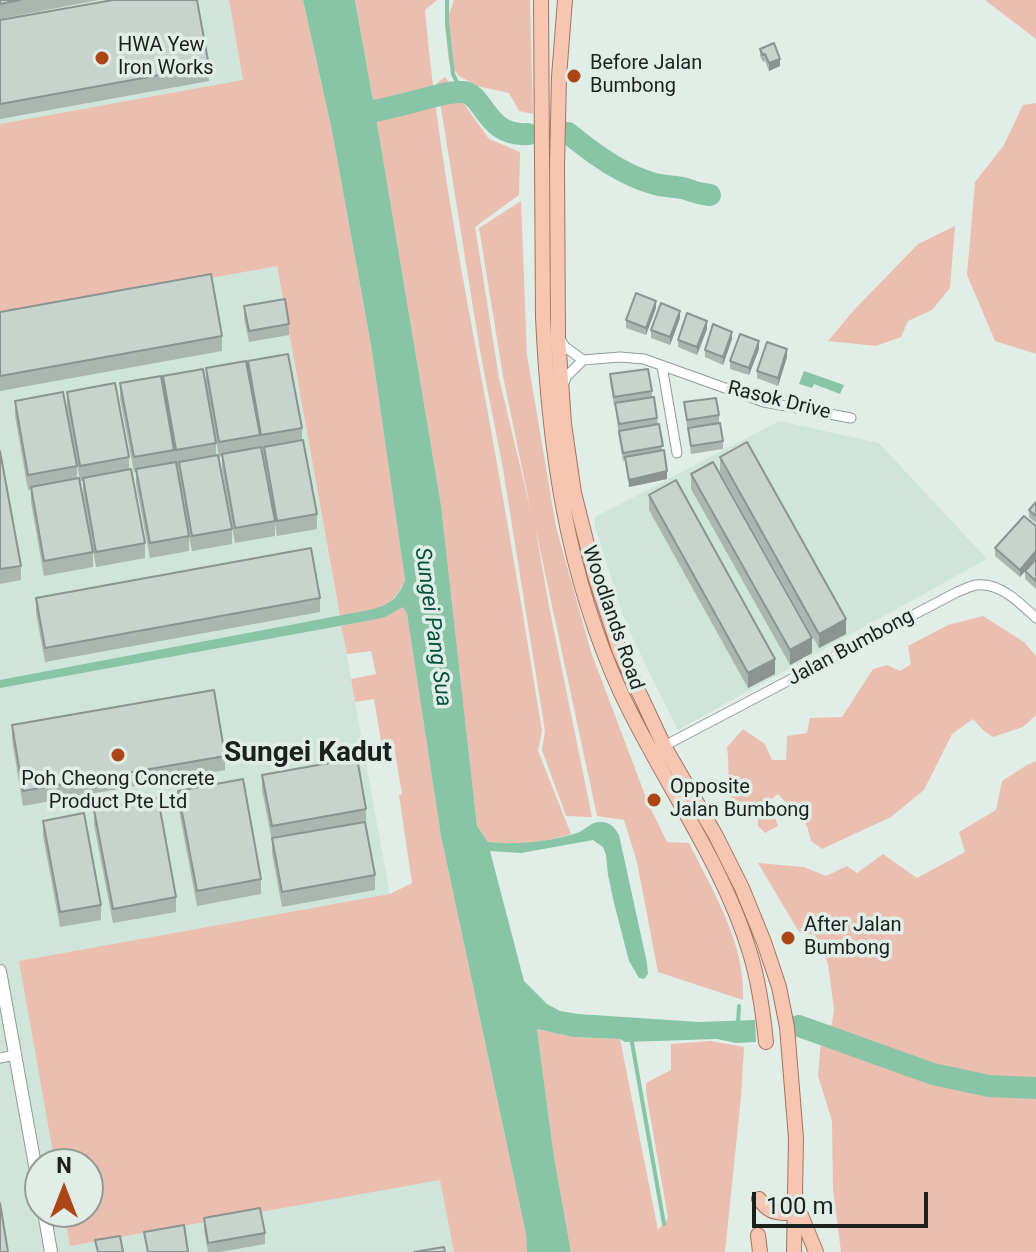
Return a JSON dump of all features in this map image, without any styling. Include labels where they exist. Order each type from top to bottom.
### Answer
[{"type":"main road","name":"Woodlands Road","points":[[541,0],[544,331],[555,459],[568,533],[580,582],[606,658],[651,753],[715,866],[750,951],[766,1042]]},
{"type":"main road","name":"Woodlands Road","points":[[565,0],[557,166],[558,337],[564,424],[574,493],[595,576],[620,652],[664,746],[742,888],[764,942],[785,1013],[796,1138],[794,1252]]},
{"type":"main road","points":[[759,1199],[771,1212],[786,1213],[796,1200]]},
{"type":"main road","points":[[796,1200],[816,1252]]},
{"type":"main road","points":[[758,1235],[760,1252]]},
{"type":"street","points":[[558,337],[565,347],[583,360],[567,376],[561,389]]},
{"type":"street","name":"Rasok Drive","points":[[583,360],[636,357],[764,402],[851,418]]},
{"type":"street","points":[[662,366],[677,453]]},
{"type":"street","name":"Jalan Bumbong","points":[[664,746],[976,585],[1011,595],[1036,618]]},
{"type":"street","points":[[0,971],[32,1148]]},
{"type":"street","points":[[0,1058],[15,1055]]},
{"type":"street","points":[[47,1228],[51,1252]]},
{"type":"shaded area","points":[[0,0],[229,0],[454,1252],[0,1252]]},
{"type":"shaded area","points":[[229,0],[303,0],[332,131],[371,345],[405,580],[394,598],[379,608],[340,616],[277,266],[0,316],[0,124],[243,80]]},
{"type":"shaded area","points":[[355,0],[437,0],[425,10],[444,162],[542,731],[538,751],[571,834],[561,837],[530,842],[488,842],[477,826],[441,505],[377,109]]},
{"type":"shaded area","points":[[454,0],[530,0],[533,114],[519,111],[509,93],[477,86],[459,76],[449,63],[445,26]]},
{"type":"shaded area","points":[[985,0],[1036,0],[1036,39]]},
{"type":"shaded area","points":[[445,77],[489,139],[520,152],[519,195],[475,227],[499,378],[531,512],[503,376],[479,228],[521,201],[527,355],[556,527],[591,652],[648,803],[667,842],[689,843],[717,899],[734,939],[743,979],[743,1000],[658,972],[637,862],[624,820],[597,816],[535,526],[592,817],[566,816],[542,750],[545,731],[437,83]]},
{"type":"shaded area","points":[[1036,103],[1036,354],[995,341],[967,275],[975,182],[1004,145],[1023,105]]},
{"type":"shaded area","points":[[955,226],[950,288],[932,310],[908,321],[901,337],[876,346],[828,341],[918,244]]},
{"type":"shaded area","points":[[779,421],[879,443],[987,559],[678,730],[622,612],[595,527],[595,517]]},
{"type":"shaded area","points":[[403,606],[407,614],[441,836],[526,1234],[527,1252],[454,1252],[440,1180],[70,1246],[67,1228],[104,1228],[104,1148],[52,1148],[19,961],[390,894],[412,883],[393,740],[381,741],[374,699],[355,702],[351,679],[376,674],[371,651],[347,654],[341,626],[385,617]]},
{"type":"shaded area","points":[[983,616],[1024,642],[1036,656],[1036,715],[1023,727],[993,737],[973,719],[952,734],[924,790],[891,817],[822,849],[811,841],[807,826],[778,794],[769,801],[778,826],[765,833],[758,826],[758,810],[751,805],[734,809],[727,747],[743,729],[765,744],[772,760],[786,760],[787,736],[807,733],[810,718],[842,717],[873,669],[887,665],[900,671],[911,664],[908,646],[948,625]]},
{"type":"shaded area","points":[[1036,761],[1036,1252],[841,1252],[833,1189],[832,1121],[818,1076],[821,1041],[832,1024],[834,1009],[828,964],[815,935],[799,932],[758,863],[804,867],[826,876],[847,866],[857,873],[883,854],[917,878],[965,852],[959,832],[996,810],[1002,781]]},
{"type":"shaded area","points":[[537,1029],[573,1037],[620,1039],[658,1230],[668,1218],[646,1083],[671,1070],[671,1044],[711,1041],[744,1047],[725,1252],[571,1252],[554,1157]]},
{"type":"water","name":"Sungei Pang Sua","points":[[303,0],[355,0],[377,109],[441,505],[477,826],[488,842],[499,843],[555,839],[599,822],[611,825],[619,835],[648,974],[644,979],[639,978],[629,961],[606,855],[603,847],[593,840],[521,853],[490,851],[524,981],[547,1004],[560,1011],[699,1022],[755,1020],[756,1042],[736,1043],[717,1039],[625,1042],[620,1039],[573,1037],[537,1029],[554,1157],[571,1252],[527,1252],[526,1234],[441,836],[407,614],[403,607],[372,620],[0,688],[0,680],[369,610],[392,600],[402,587],[405,580],[371,345],[332,131]]},
{"type":"water","points":[[804,371],[844,385],[840,394],[814,384],[812,388],[799,384]]},
{"type":"building","name":"HWA Yew Iron Works","points":[[113,0],[197,0],[209,66],[0,104],[0,20]]},
{"type":"building","points":[[774,43],[780,59],[769,63],[760,49]]},
{"type":"building","points":[[211,274],[222,336],[0,376],[0,312]]},
{"type":"building","points":[[636,293],[656,301],[646,328],[626,320]]},
{"type":"building","points":[[285,299],[289,324],[249,331],[244,306]]},
{"type":"building","points":[[661,303],[680,311],[670,337],[651,330]]},
{"type":"building","points":[[687,313],[707,321],[697,347],[678,340]]},
{"type":"building","points":[[713,324],[732,332],[723,357],[705,350]]},
{"type":"building","points":[[740,334],[759,341],[749,368],[730,361]]},
{"type":"building","points":[[767,342],[787,349],[778,378],[757,371]]},
{"type":"building","points":[[288,354],[302,428],[261,435],[248,361]]},
{"type":"building","points":[[246,361],[260,435],[219,442],[206,368]]},
{"type":"building","points":[[203,369],[216,443],[176,450],[163,376]]},
{"type":"building","points":[[648,369],[652,391],[614,397],[610,374]]},
{"type":"building","points":[[161,376],[174,450],[134,457],[120,383]]},
{"type":"building","points":[[115,383],[129,457],[80,466],[67,392]]},
{"type":"building","points":[[63,392],[77,466],[28,475],[15,401]]},
{"type":"building","points":[[654,397],[657,418],[619,424],[615,403]]},
{"type":"building","points":[[716,398],[719,415],[687,420],[684,402]]},
{"type":"building","points":[[720,423],[723,441],[691,446],[688,428]]},
{"type":"building","points":[[659,424],[663,446],[623,453],[619,431]]},
{"type":"building","points":[[303,440],[317,514],[277,521],[264,447]]},
{"type":"building","points":[[747,442],[846,619],[819,634],[720,457]]},
{"type":"building","points":[[261,447],[275,521],[235,528],[222,454]]},
{"type":"building","points":[[664,450],[667,471],[629,480],[625,457]]},
{"type":"building","points":[[0,451],[21,566],[0,569]]},
{"type":"building","points":[[218,455],[232,529],[192,536],[179,462]]},
{"type":"building","points":[[176,462],[189,536],[150,543],[136,469]]},
{"type":"building","points":[[713,462],[812,638],[790,650],[691,474]]},
{"type":"building","points":[[131,469],[145,543],[96,552],[83,478]]},
{"type":"building","points":[[79,478],[93,552],[44,561],[31,487]]},
{"type":"building","points":[[676,480],[775,659],[748,673],[649,495]]},
{"type":"building","points":[[1036,502],[1036,516],[1029,510]]},
{"type":"building","points":[[1024,516],[1036,526],[1036,551],[1020,570],[995,548]]},
{"type":"building","points":[[311,548],[320,598],[45,648],[36,598]]},
{"type":"building","points":[[1036,559],[1036,581],[1025,571]]},
{"type":"building","name":"Poh Cheong Concrete Product Pte Ltd","points":[[214,690],[225,756],[23,791],[12,725]]},
{"type":"building","points":[[357,758],[366,809],[272,826],[262,775]]},
{"type":"building","points":[[243,779],[261,879],[197,891],[178,791]]},
{"type":"building","points":[[158,798],[176,897],[113,909],[94,810]]},
{"type":"building","points":[[84,813],[101,905],[60,912],[43,821]]},
{"type":"building","points":[[365,822],[375,875],[282,892],[272,838]]},
{"type":"building","points":[[0,1203],[8,1252],[0,1252]]},
{"type":"building","points":[[260,1208],[265,1233],[208,1243],[204,1218]]},
{"type":"building","points":[[184,1225],[188,1252],[148,1252],[144,1232]]},
{"type":"building","points":[[120,1236],[123,1252],[98,1252],[95,1240]]},
{"type":"building","points":[[444,1247],[445,1252],[414,1252]]},
{"type":"waterway","points":[[447,0],[453,74],[462,92]]},
{"type":"waterway","points":[[352,115],[463,92],[476,100],[494,123],[503,129],[528,134]]},
{"type":"waterway","points":[[568,133],[598,156],[631,175],[659,185],[710,195]]},
{"type":"waterway","points":[[738,1023],[739,1006]]},
{"type":"waterway","points":[[799,1026],[933,1074],[989,1086],[1036,1088]]},
{"type":"waterway","points":[[631,1037],[664,1224]]},
{"type":"place","name":"HWA Yew Iron Works","points":[[102,58]]},
{"type":"place","name":"Before Jalan Bumbong","points":[[574,76]]},
{"type":"place","name":"Poh Cheong Concrete Product Pte Ltd","points":[[118,755]]},
{"type":"place","name":"Opposite Jalan Bumbong","points":[[654,800]]},
{"type":"place","name":"After Jalan Bumbong","points":[[788,938]]},
{"type":"district","name":"Sungei Kadut","points":[[308,754]]}]
